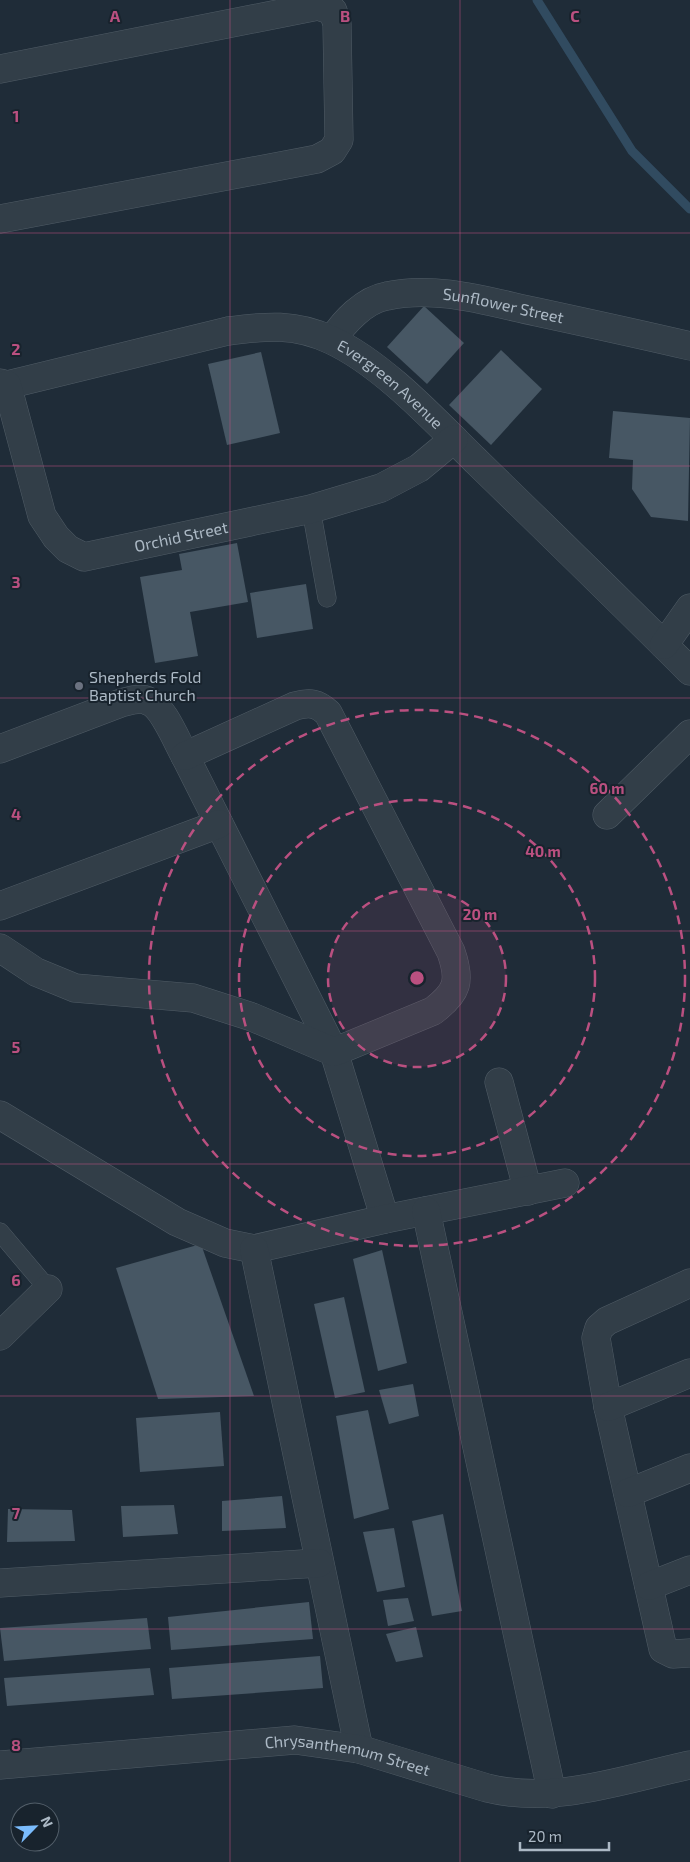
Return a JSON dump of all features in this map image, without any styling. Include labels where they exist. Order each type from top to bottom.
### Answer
[{"type":"street","points":[[0,69],[318,6],[333,11],[337,24],[339,140],[332,151],[317,159],[0,219]]},
{"type":"street","name":"Sunflower Street","points":[[332,340],[344,323],[363,308],[385,296],[416,292],[460,295],[690,346]]},
{"type":"street","name":"Evergreen Avenue","points":[[4,384],[243,329],[280,326],[307,330],[332,340],[362,358],[388,379],[454,439],[690,671]]},
{"type":"street","name":"Orchid Street","points":[[4,384],[42,516],[56,538],[68,549],[84,557],[311,508],[381,488],[419,468],[454,439]]},
{"type":"street","points":[[664,645],[690,608]]},
{"type":"street","points":[[0,749],[134,699],[148,700],[158,708],[185,756],[334,1052],[385,1219]]},
{"type":"street","points":[[0,948],[36,972],[75,988],[193,998],[252,1016],[334,1052],[433,1012],[446,1002],[455,988],[457,971],[450,952],[328,713],[318,704],[306,703],[295,706],[185,756]]},
{"type":"street","points":[[607,815],[690,734]]},
{"type":"street","points":[[0,906],[219,824]]},
{"type":"street","points":[[499,1082],[528,1191]]},
{"type":"street","points":[[0,1115],[177,1222],[225,1243],[254,1249],[385,1219],[565,1183]]},
{"type":"street","points":[[426,1211],[552,1794]]},
{"type":"street","points":[[254,1249],[359,1749]]},
{"type":"street","points":[[690,1283],[616,1316],[599,1328],[596,1338],[608,1407],[663,1649],[672,1654],[690,1653]]},
{"type":"street","points":[[0,1336],[48,1289]]},
{"type":"street","points":[[608,1407],[690,1374]]},
{"type":"street","points":[[628,1493],[690,1468]]},
{"type":"street","points":[[0,1584],[319,1563]]},
{"type":"street","points":[[649,1586],[690,1570]]},
{"type":"street","name":"Chrysanthemum Street","points":[[0,1765],[295,1740],[359,1749],[507,1793],[552,1794],[690,1765]]},
{"type":"lane","points":[[311,508],[327,598]]},
{"type":"lane","points":[[0,1232],[48,1289]]},
{"type":"building","points":[[424,306],[464,343],[427,384],[387,347]]},
{"type":"building","points":[[501,350],[542,389],[491,445],[449,405]]},
{"type":"building","points":[[261,352],[280,433],[227,445],[208,364]]},
{"type":"building","points":[[613,411],[690,418],[688,521],[651,517],[632,489],[633,460],[609,458]]},
{"type":"building","points":[[237,543],[248,602],[190,612],[198,656],[155,663],[140,577],[182,570],[179,554]]},
{"type":"building","points":[[306,584],[313,629],[257,638],[250,593]]},
{"type":"building","points":[[201,1244],[254,1396],[158,1399],[116,1268]]},
{"type":"building","points":[[382,1250],[407,1363],[378,1371],[353,1259]]},
{"type":"building","points":[[344,1297],[365,1392],[335,1398],[314,1304]]},
{"type":"building","points":[[413,1384],[419,1416],[389,1424],[379,1390]]},
{"type":"building","points":[[368,1410],[389,1509],[354,1519],[336,1416]]},
{"type":"building","points":[[220,1412],[224,1466],[140,1472],[136,1418]]},
{"type":"building","points":[[282,1496],[286,1528],[222,1531],[222,1501]]},
{"type":"building","points":[[174,1505],[178,1534],[123,1537],[121,1506]]},
{"type":"building","points":[[8,1509],[72,1510],[75,1541],[7,1542]]},
{"type":"building","points":[[443,1514],[462,1611],[432,1616],[412,1521]]},
{"type":"building","points":[[394,1528],[405,1587],[377,1592],[363,1532]]},
{"type":"building","points":[[408,1598],[414,1621],[388,1626],[383,1600]]},
{"type":"building","points":[[309,1602],[313,1639],[171,1650],[168,1617]]},
{"type":"building","points":[[147,1618],[151,1649],[4,1661],[0,1628]]},
{"type":"building","points":[[416,1627],[423,1657],[396,1662],[386,1634]]},
{"type":"building","points":[[320,1656],[323,1688],[172,1699],[169,1668]]},
{"type":"building","points":[[150,1668],[154,1695],[7,1706],[4,1678]]},
{"type":"waterway","points":[[537,0],[632,151],[690,209]]},
{"type":"place","name":"Shepherds Fold Baptist Church","points":[[79,686]]}]
